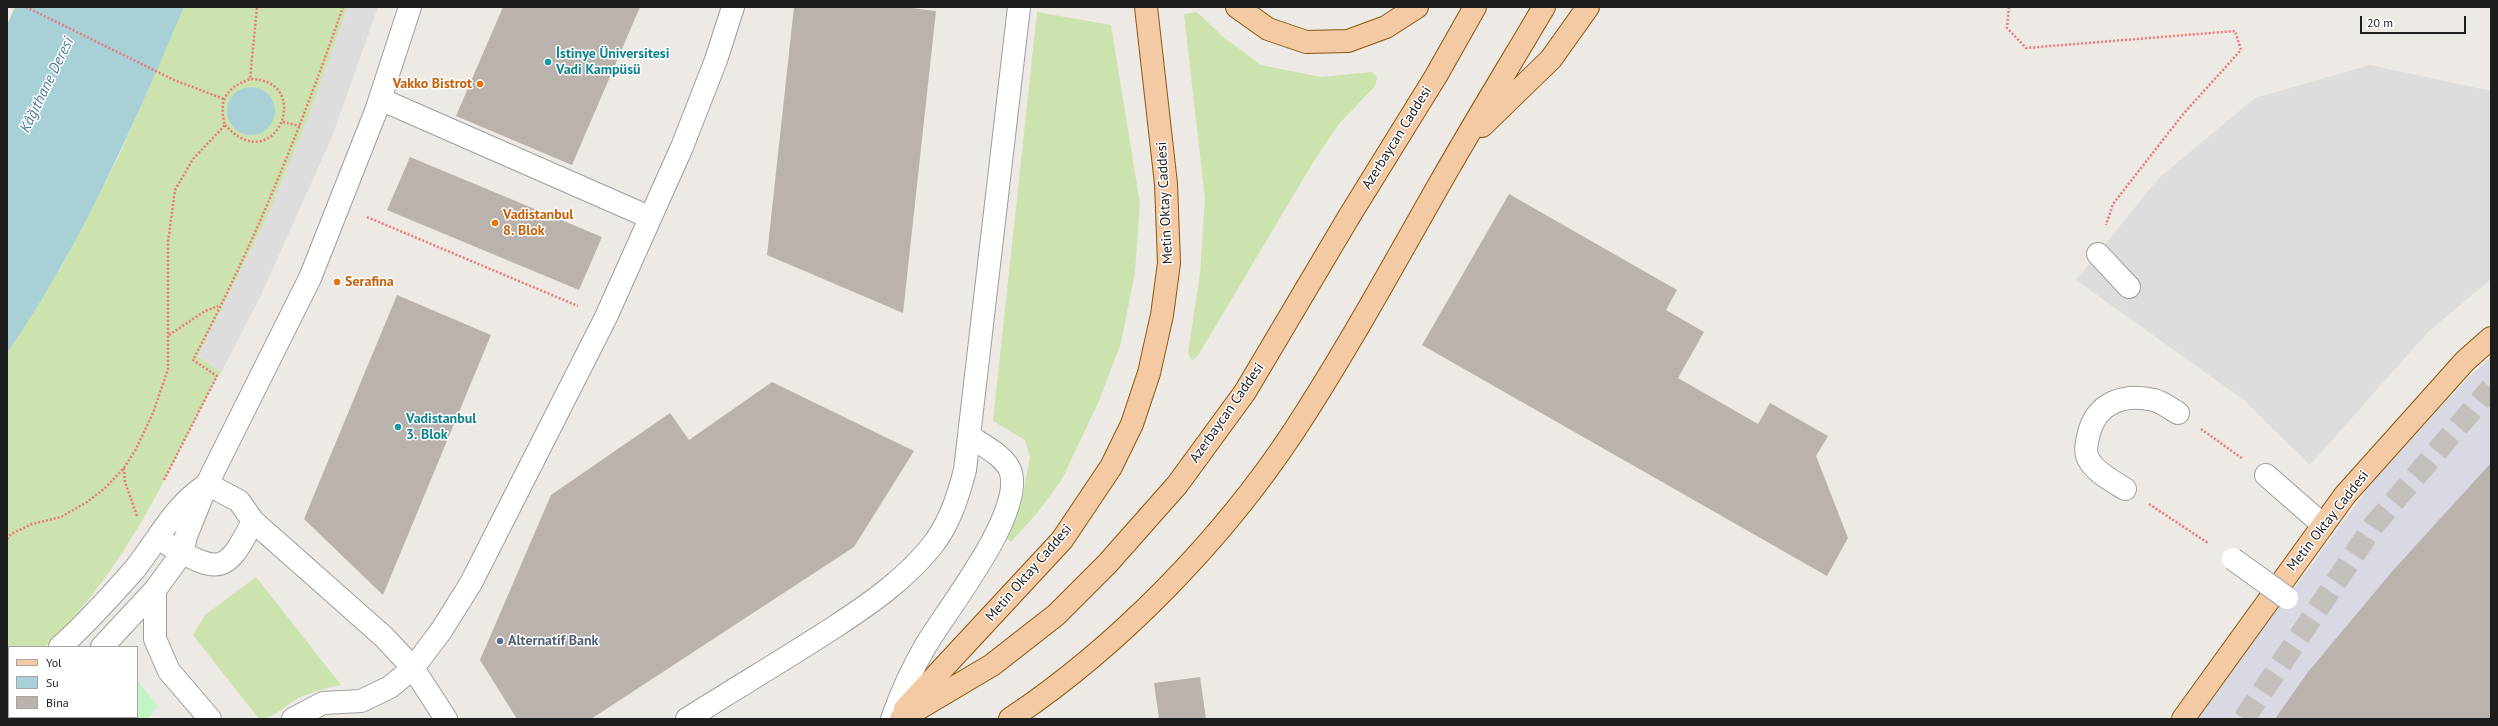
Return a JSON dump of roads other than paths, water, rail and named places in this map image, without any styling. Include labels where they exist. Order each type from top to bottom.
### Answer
[{"type":"main road","name":"Metin Oktay Caddesi","points":[[896,719],[1062,540],[1111,467],[1132,424],[1149,373],[1162,315],[1169,263],[1166,184],[1146,7]]},
{"type":"main road","points":[[1237,7],[1268,29],[1306,42],[1348,41],[1386,27],[1417,7]]},
{"type":"main road","name":"Azerbaycan Caddesi","points":[[901,719],[992,665],[1056,615],[1108,563],[1177,485],[1245,392],[1350,214],[1436,76],[1474,7]]},
{"type":"main road","points":[[1010,719],[1100,652],[1172,580],[1228,519],[1293,433],[1354,333],[1461,146],[1544,7]]},
{"type":"main road","points":[[1461,146],[1551,59],[1588,7]]},
{"type":"main road","name":"Metin Oktay Caddesi","points":[[2183,719],[2345,495],[2465,360],[2491,338]]},
{"type":"street","points":[[103,646],[155,590],[182,553],[186,536],[207,484],[310,278],[380,99],[410,7]]},
{"type":"street","points":[[293,719],[330,711],[361,701],[390,687],[413,668],[441,631],[472,583],[606,317],[682,147],[716,60],[733,7]]},
{"type":"street","points":[[687,719],[823,634],[885,593],[908,573],[932,547],[947,522],[959,495],[965,470],[1019,7]]},
{"type":"street","points":[[380,99],[649,218]]},
{"type":"street","points":[[2098,254],[2129,287]]},
{"type":"street","points":[[2125,489],[2103,474],[2088,460],[2086,444],[2091,426],[2101,411],[2115,400],[2136,397],[2156,400],[2178,413]]},
{"type":"street","points":[[892,719],[906,680],[928,643],[966,588],[995,536],[1011,495],[1011,473],[1006,462],[969,436]]},
{"type":"street","points":[[2266,475],[2323,525]]},
{"type":"street","points":[[207,484],[239,501],[253,521],[384,636],[413,668],[446,719]]},
{"type":"street","points":[[61,646],[134,569],[176,510],[191,495],[207,484]]},
{"type":"street","points":[[156,537],[195,560],[212,565],[226,562],[237,552],[253,521]]},
{"type":"street","points":[[2233,558],[2286,598]]},
{"type":"street","points":[[155,590],[154,640],[169,671],[210,719]]},
{"type":"water","name":"Kâğıthane Deresi","points":[[15,7],[184,7],[125,141],[82,228],[59,271],[7,353],[7,25]]},
{"type":"water","points":[[251,87],[260,89],[268,94],[273,102],[275,111],[273,120],[268,128],[260,133],[251,135],[242,133],[234,128],[229,120],[227,111],[229,102],[234,94],[242,89]]},
{"type":"tunnel","points":[[2244,719],[2374,525],[2491,388]]},
{"type":"place","name":"İstinye Üniversitesi Vadi Kampüsü","points":[[548,62]]},
{"type":"place","name":"Vakko Bistrot","points":[[480,84]]},
{"type":"place","name":"Vadistanbul 8. Blok","points":[[495,223]]},
{"type":"place","name":"Serafina","points":[[337,282]]},
{"type":"place","name":"Vadistanbul 3. Blok","points":[[398,427]]},
{"type":"place","name":"Alternatif Bank","points":[[500,641]]}]
